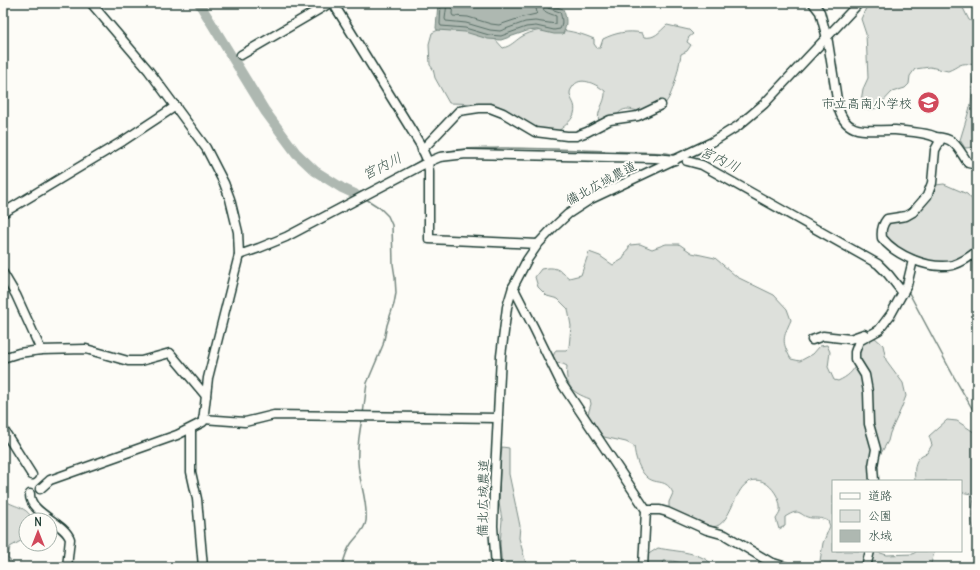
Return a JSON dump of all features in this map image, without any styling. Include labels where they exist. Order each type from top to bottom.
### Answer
[{"type":"street","points":[[40,489],[50,480],[191,429],[202,422],[208,378],[239,255],[238,232],[230,199],[224,183],[206,148],[149,71],[91,3]]},
{"type":"street","points":[[241,55],[330,3]]},
{"type":"street","points":[[333,3],[428,162],[429,240],[538,244]]},
{"type":"street","points":[[813,3],[820,12],[828,42],[839,112],[845,122],[861,131],[895,130],[920,133],[950,140],[959,149],[968,163],[977,165]]},
{"type":"street","name":"備北広域農道","points":[[496,567],[494,513],[501,356],[504,326],[507,307],[513,287],[527,260],[538,244],[553,228],[568,214],[591,199],[683,158],[725,134],[750,117],[859,3]]},
{"type":"street","points":[[422,150],[459,111],[490,108],[503,113],[535,132],[576,136],[610,120],[638,116],[661,105]]},
{"type":"street","points":[[3,213],[123,141],[176,106]]},
{"type":"street","points":[[936,137],[940,142],[935,152],[932,184],[927,196],[913,212],[906,216],[887,218],[881,229],[882,238],[886,244],[924,264],[952,265],[963,261],[977,251]]},
{"type":"street","points":[[239,255],[286,237],[428,162],[451,155],[478,153],[683,158],[702,165],[878,264],[904,290]]},
{"type":"street","points":[[874,480],[876,449],[869,424],[866,378],[864,372],[855,359],[855,352],[858,343],[864,337],[879,330],[884,323],[904,290],[914,260]]},
{"type":"street","points":[[3,273],[16,295],[41,350]]},
{"type":"street","points":[[513,287],[560,381],[646,510],[643,567]]},
{"type":"street","points":[[812,340],[823,336],[850,339],[863,334],[869,335]]},
{"type":"street","points":[[3,358],[19,353],[41,350],[86,349],[128,361],[142,361],[170,352],[206,396]]},
{"type":"street","points":[[203,419],[245,422],[274,416],[498,418]]},
{"type":"street","points":[[3,429],[32,475]]},
{"type":"street","points":[[191,429],[191,472],[197,499],[203,567]]},
{"type":"street","points":[[30,494],[30,500],[40,512],[68,535],[70,539],[67,567]]},
{"type":"street","points":[[646,510],[651,509],[667,512],[707,530],[725,535],[770,562],[786,567]]},
{"type":"street","points":[[866,567],[870,552]]},
{"type":"green space","points":[[873,3],[953,3],[962,6],[969,20],[974,22],[977,19],[977,147],[965,148],[960,140],[971,104],[974,65],[963,64],[948,71],[930,67],[915,69],[910,76],[909,84],[905,88],[892,92],[877,108],[868,110],[862,108],[861,101],[863,89],[868,78],[866,34],[861,19],[866,8]]},
{"type":"green space","points":[[667,25],[689,30],[693,34],[689,37],[687,42],[691,45],[687,51],[681,54],[675,81],[667,101],[655,111],[644,114],[625,109],[619,113],[612,124],[608,127],[601,127],[598,117],[604,100],[605,91],[590,82],[577,82],[570,91],[575,107],[574,114],[569,122],[557,132],[532,129],[485,104],[449,103],[435,78],[433,69],[430,65],[429,44],[432,33],[440,29],[463,30],[494,38],[503,48],[529,33],[548,30],[568,31],[594,39],[594,44],[597,48],[600,48],[603,39],[612,35],[632,32],[642,33],[644,37],[651,37]]},
{"type":"green space","points":[[944,184],[967,194],[977,205],[977,248],[966,256],[954,261],[943,263],[932,262],[911,256],[884,237],[887,222],[902,218],[936,185]]},
{"type":"green space","points":[[640,244],[652,249],[666,244],[679,244],[692,253],[715,258],[737,277],[774,295],[787,309],[791,320],[786,331],[784,343],[791,359],[800,361],[813,354],[820,346],[827,345],[830,352],[828,367],[834,380],[838,381],[845,378],[853,370],[857,360],[860,342],[874,337],[883,345],[886,360],[903,383],[906,396],[888,441],[871,471],[869,480],[832,480],[832,552],[877,552],[887,555],[933,552],[930,567],[819,567],[823,543],[830,526],[828,521],[820,518],[808,517],[795,512],[785,517],[785,526],[779,529],[776,519],[780,511],[778,498],[770,487],[759,480],[753,480],[743,487],[726,518],[717,526],[713,527],[700,524],[669,510],[669,502],[673,493],[670,488],[667,485],[651,480],[642,472],[635,455],[634,446],[626,442],[604,437],[588,414],[591,404],[590,399],[578,394],[568,383],[567,366],[557,363],[553,356],[556,350],[566,350],[569,347],[571,326],[568,309],[558,299],[547,296],[538,287],[535,277],[541,269],[550,268],[559,270],[569,278],[581,275],[589,252],[600,256],[613,265],[623,259],[630,245]]},
{"type":"green space","points":[[947,420],[957,421],[977,434],[977,536],[973,527],[972,518],[974,499],[971,494],[962,492],[962,480],[915,480],[915,467],[917,460],[927,453],[932,445],[929,436]]},
{"type":"green space","points":[[502,447],[509,448],[509,474],[520,526],[519,538],[527,567],[502,567],[500,543],[502,520],[499,503]]},
{"type":"green space","points":[[3,499],[27,512],[18,512],[18,542],[10,547],[8,558],[16,567],[3,567]]},
{"type":"green space","points":[[658,548],[696,555],[703,558],[715,567],[688,567],[673,561],[663,561],[661,567],[646,567],[647,555]]},
{"type":"water","points":[[438,3],[551,5],[563,9],[566,18],[566,25],[563,34],[554,34],[537,30],[527,31],[501,40],[488,39],[465,32],[437,30]]},
{"type":"waterway","name":"宮内川","points":[[199,3],[265,111],[296,153],[315,171],[342,188],[355,194]]},
{"type":"waterway","name":"宮内川","points":[[429,157],[455,150],[501,148],[666,153],[676,155]]},
{"type":"waterway","name":"宮内川","points":[[397,174],[423,159]]},
{"type":"waterway","name":"宮内川","points":[[355,194],[367,190]]},
{"type":"waterway","name":"宮内川","points":[[766,196],[846,242]]},
{"type":"waterway","name":"宮内川","points":[[363,414],[367,383],[383,345],[396,293],[393,264],[392,225],[388,216],[380,208],[366,199]]},
{"type":"waterway","name":"宮内川","points":[[890,270],[903,285]]},
{"type":"waterway","name":"宮内川","points":[[908,291],[977,417]]},
{"type":"waterway","name":"宮内川","points":[[342,567],[348,549],[362,530],[366,521],[366,506],[358,457],[358,441],[362,419]]},
{"type":"place","name":"市立高南小学校","points":[[928,103]]}]
